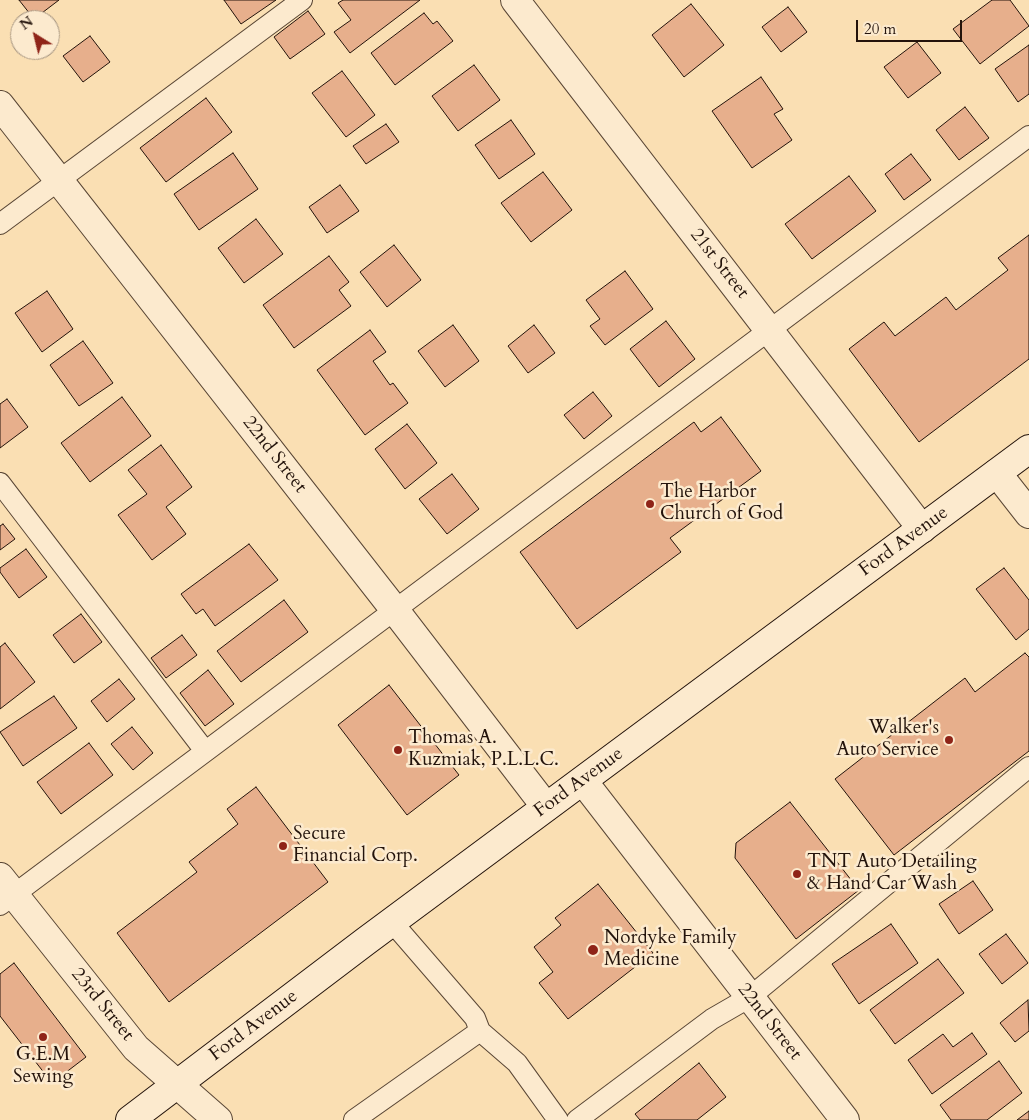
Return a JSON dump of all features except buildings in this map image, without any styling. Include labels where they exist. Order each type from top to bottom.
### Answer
[{"type":"street","name":"21st Street","points":[[515,0],[922,528]]},
{"type":"street","name":"22nd Street","points":[[0,105],[394,609],[546,807]]},
{"type":"street","name":"Ford Avenue","points":[[130,1120],[546,807],[1029,450]]},
{"type":"street","points":[[997,473],[1029,514]]},
{"type":"street","name":"22nd Street","points":[[583,781],[845,1120]]},
{"type":"street","name":"23rd Street","points":[[5,892],[136,1048],[218,1120]]},
{"type":"lane","points":[[0,224],[302,0]]},
{"type":"lane","points":[[5,892],[205,751],[1029,136]]},
{"type":"lane","points":[[0,483],[205,751]]},
{"type":"lane","points":[[577,1120],[712,1019],[750,997],[1029,767]]},
{"type":"lane","points":[[392,922],[475,1018],[480,1031],[517,1063],[558,1120]]},
{"type":"lane","points":[[354,1120],[480,1031]]},
{"type":"place","name":"The Harbor Church of God","points":[[650,504]]},
{"type":"place","name":"Walker's Auto Service","points":[[949,740]]},
{"type":"place","name":"Thomas A. Kuzmiak, P.L.L.C.","points":[[398,750]]},
{"type":"place","name":"Secure Financial Corp.","points":[[283,846]]},
{"type":"place","name":"TNT Auto Detailing & Hand Car Wash","points":[[797,874]]},
{"type":"place","name":"Nordyke Family Medicine","points":[[593,950]]},
{"type":"place","name":"G.E.M Sewing","points":[[43,1037]]}]
